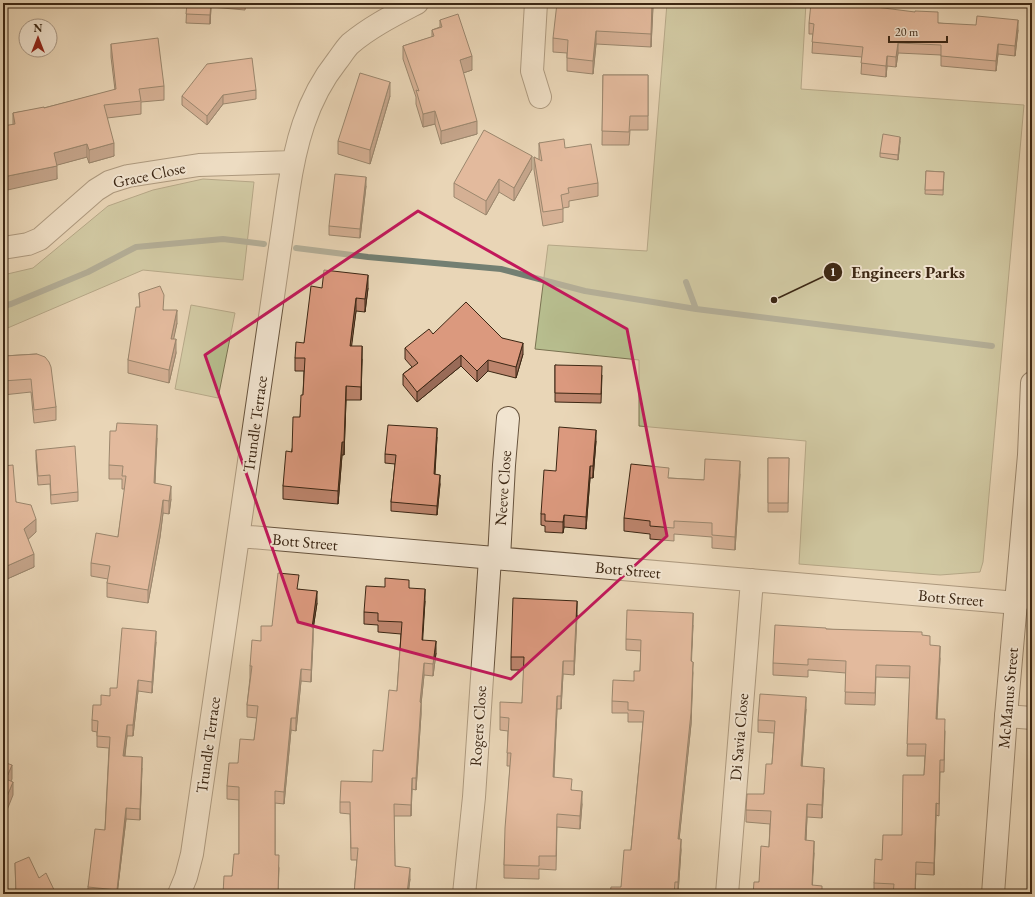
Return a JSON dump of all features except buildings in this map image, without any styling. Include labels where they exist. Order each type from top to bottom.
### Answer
[{"type":"street","name":"Trundle Terrace","points":[[179,894],[186,877],[192,854],[292,162],[300,131],[313,98],[329,71],[349,45],[372,27],[417,3]]},
{"type":"street","points":[[536,3],[532,71],[540,97]]},
{"type":"street","name":"Grace Close","points":[[3,248],[28,244],[40,239],[96,190],[109,182],[128,176],[184,166],[206,164],[292,162]]},
{"type":"street","name":"McManus Street","points":[[993,894],[1006,716],[1031,455],[1032,383]]},
{"type":"street","name":"Neeve Close","points":[[494,558],[508,418]]},
{"type":"street","name":"Bott Street","points":[[239,536],[1017,603]]},
{"type":"street","name":"Rogers Close","points":[[464,894],[474,797],[494,558]]},
{"type":"street","name":"Di Savia Close","points":[[727,894],[752,580]]},
{"type":"street","points":[[1006,716],[1032,718]]},
{"type":"highlighted area","points":[[418,211],[627,329],[667,536],[511,679],[298,622],[205,355]]},
{"type":"green space","points":[[667,3],[806,3],[801,89],[1024,105],[983,562],[980,572],[940,575],[799,564],[806,441],[639,426],[639,360],[535,349],[548,245],[647,251]]},
{"type":"green space","points":[[203,179],[254,182],[243,280],[143,270],[3,330],[3,275],[33,268],[108,206],[153,190]]},
{"type":"green space","points":[[191,305],[235,313],[218,398],[175,389]]},
{"type":"waterway","points":[[3,306],[88,272],[136,247],[223,239],[264,244]]},
{"type":"waterway","points":[[296,248],[368,257],[501,269],[585,291],[696,309]]},
{"type":"waterway","points":[[686,282],[696,309],[992,346]]},
{"type":"place","name":"Engineers Parks","points":[[774,300]]}]
